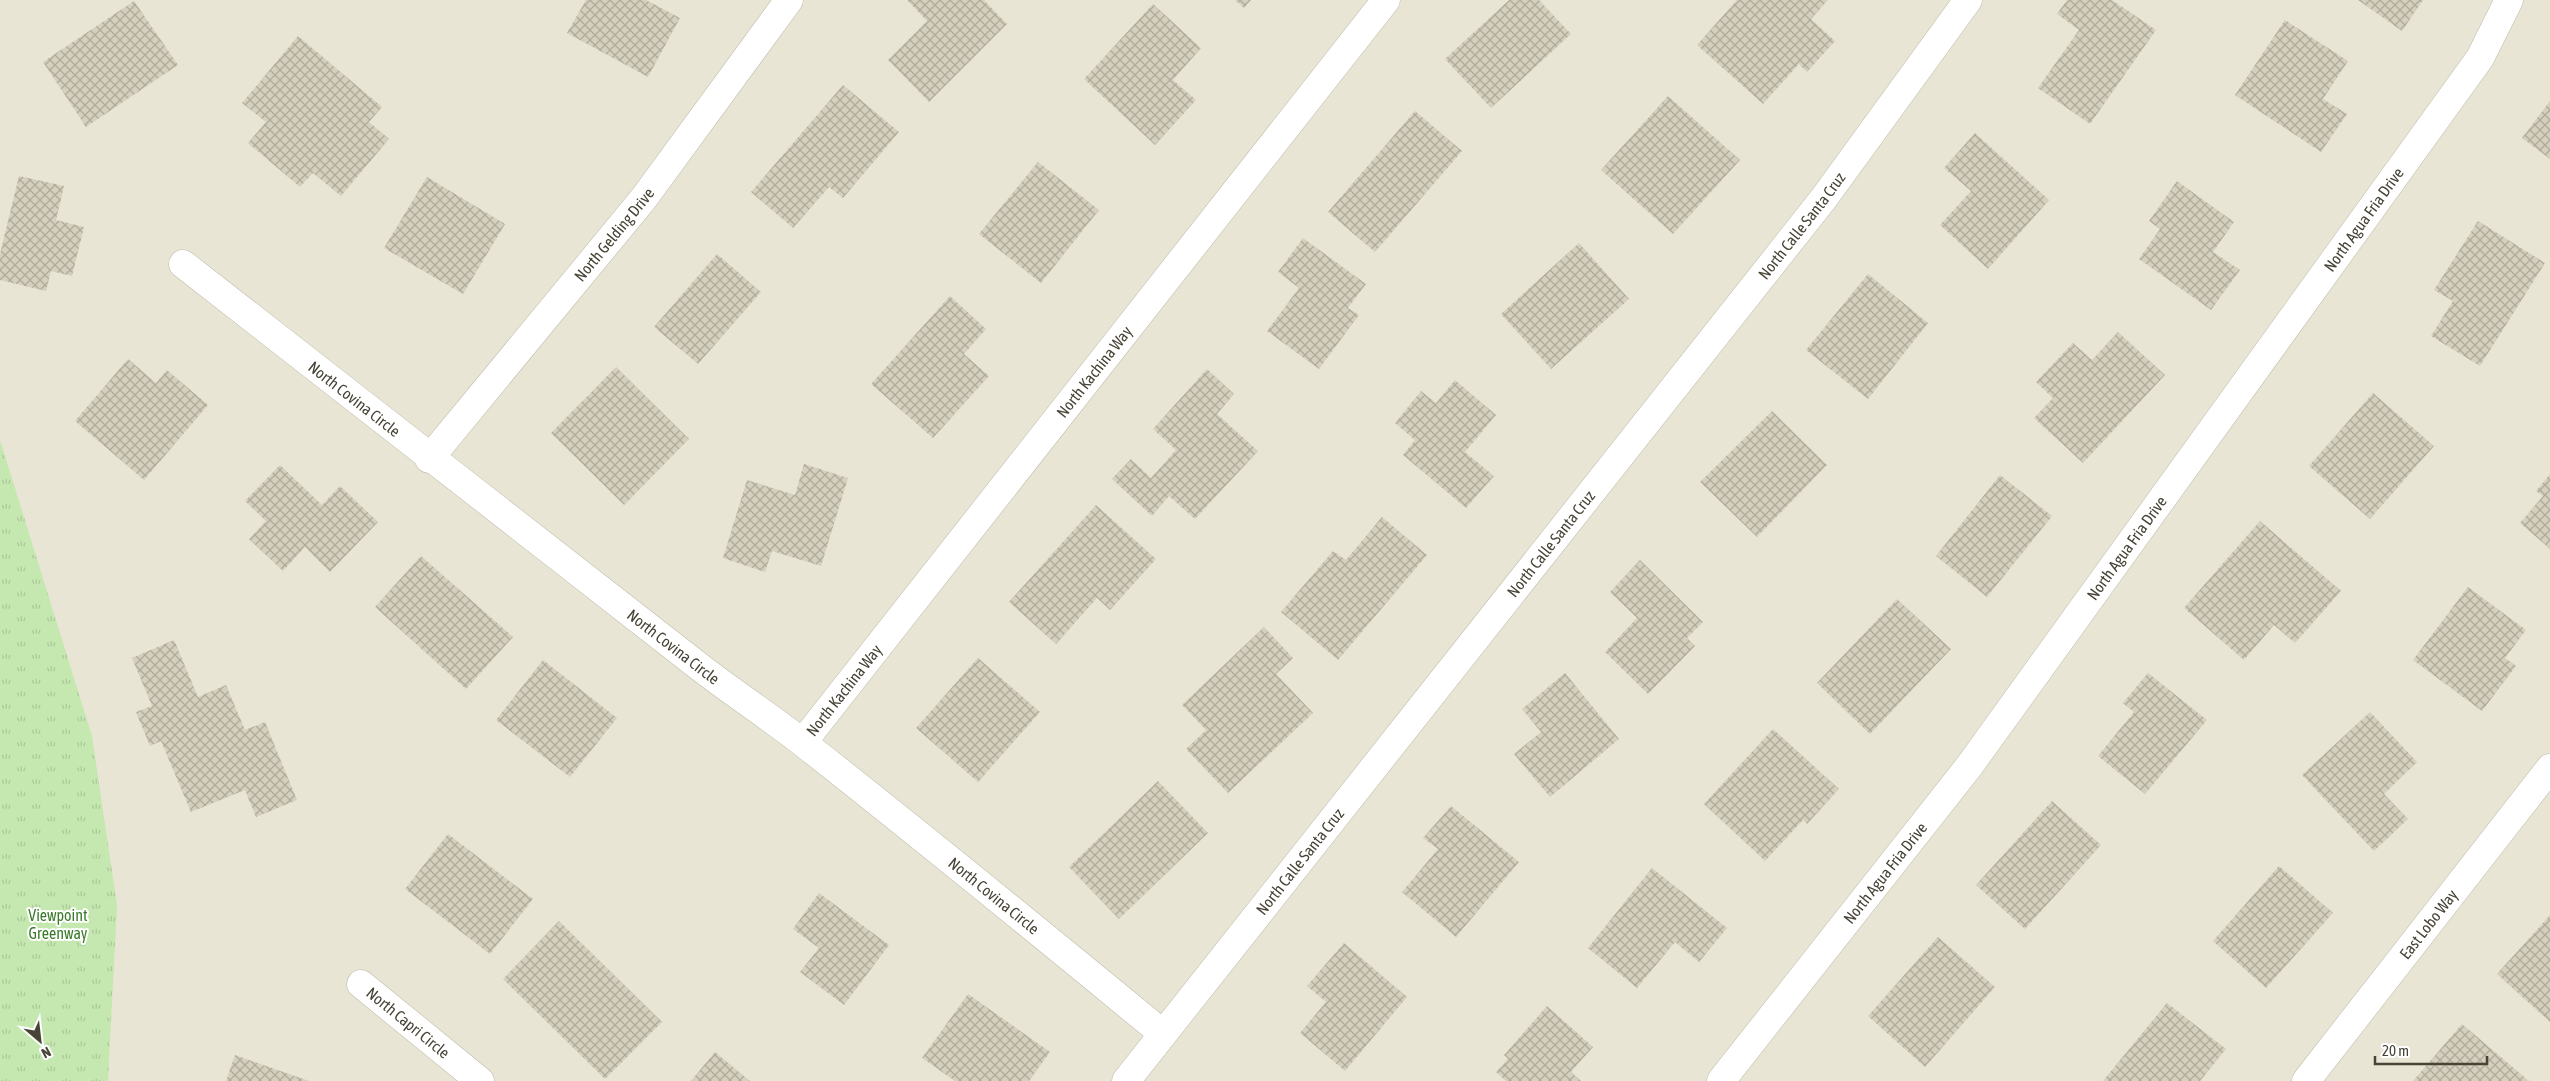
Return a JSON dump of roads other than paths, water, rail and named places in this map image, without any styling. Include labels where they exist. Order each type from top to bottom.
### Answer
[{"type":"street","name":"North Gelding Drive","points":[[429,460],[644,198],[788,0]]},
{"type":"street","name":"North Kachina Way","points":[[803,742],[1386,0]]},
{"type":"street","name":"North Calle Santa Cruz","points":[[1126,1081],[1162,1033],[1824,198],[1968,0]]},
{"type":"street","name":"North Agua Fria Drive","points":[[1721,1081],[1976,757],[2480,58],[2509,0]]},
{"type":"street","name":"North Covina Circle","points":[[184,264],[429,460],[540,542],[704,671],[803,742],[955,863],[1162,1033]]},
{"type":"street","name":"East Lobo Way","points":[[2306,1081],[2550,768]]},
{"type":"street","name":"North Capri Circle","points":[[361,984],[480,1081]]},
{"type":"park label","name":"Viewpoint Greenway","points":[[58,924]]}]
